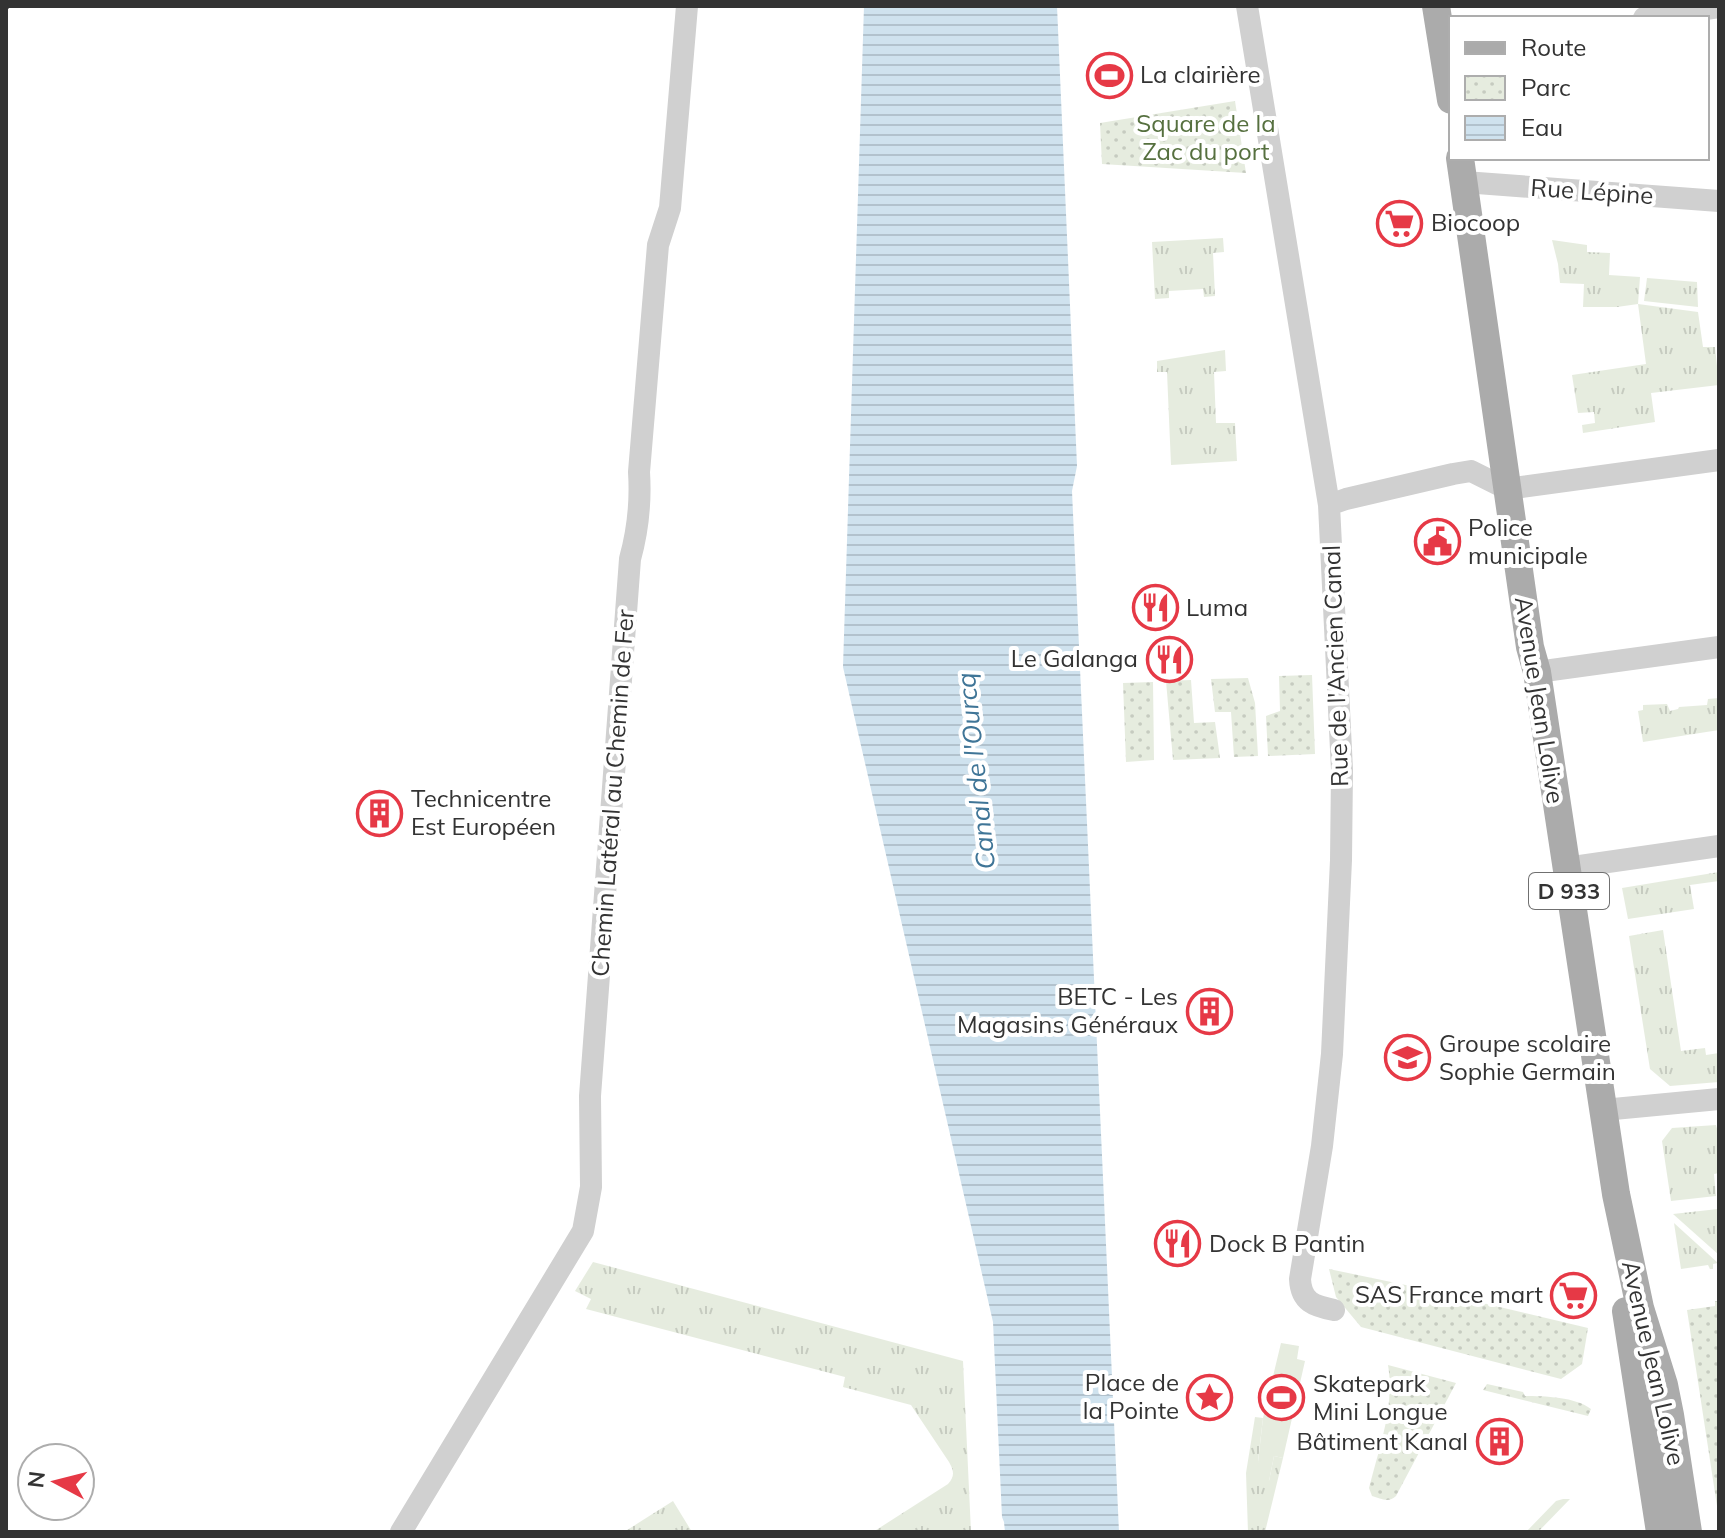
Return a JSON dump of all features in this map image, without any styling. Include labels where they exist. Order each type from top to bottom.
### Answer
[{"type":"main road","points":[[1436,6],[1447,48],[1449,74]]},
{"type":"main road","name":"Avenue Jean Lolive","points":[[1462,170],[1530,647],[1537,672],[1616,1194],[1640,1308],[1664,1385],[1688,1532]]},
{"type":"main road","name":"Avenue Jean Lolive","points":[[1616,1194],[1625,1305],[1660,1532]]},
{"type":"street","name":"Chemin Latéral au Chemin de Fer","points":[[401,1532],[583,1231],[591,1187],[590,1096],[630,559],[637,530],[658,245],[670,208],[687,6]]},
{"type":"street","name":"Rue de l'Ancien Canal","points":[[1247,6],[1329,505],[1342,770],[1338,957],[1322,1146],[1300,1291],[1318,1307],[1334,1310]]},
{"type":"street","points":[[1658,16],[1719,7]]},
{"type":"street","name":"Rue Lépine","points":[[1462,170],[1719,201]]},
{"type":"street","points":[[1329,505],[1471,471],[1507,489],[1719,460]]},
{"type":"street","points":[[1537,672],[1719,647]]},
{"type":"street","points":[[1566,868],[1719,846]]},
{"type":"street","points":[[1603,1110],[1719,1099]]},
{"type":"green space","name":"Square de la Zac du port","points":[[1235,101],[1246,173],[1102,164],[1100,123]]},
{"type":"green space","points":[[1223,238],[1224,252],[1213,253],[1215,296],[1204,297],[1203,289],[1169,291],[1169,298],[1155,299],[1152,242]]},
{"type":"green space","points":[[1552,240],[1587,245],[1587,252],[1610,253],[1609,275],[1640,277],[1638,304],[1583,307],[1584,284],[1560,283]]},
{"type":"green space","points":[[1647,278],[1697,282],[1698,307],[1644,301]]},
{"type":"green space","points":[[1638,304],[1698,312],[1703,347],[1715,347],[1719,385],[1651,393],[1655,422],[1583,433],[1582,425],[1595,423],[1594,412],[1578,413],[1572,375],[1646,364]]},
{"type":"green space","points":[[1225,350],[1226,371],[1214,372],[1216,423],[1235,423],[1237,461],[1171,465],[1167,372],[1157,372],[1157,361]]},
{"type":"green space","points":[[1312,675],[1315,754],[1268,756],[1266,716],[1280,711],[1279,676]]},
{"type":"green space","points":[[1248,678],[1255,703],[1258,756],[1234,757],[1231,712],[1215,712],[1211,679]]},
{"type":"green space","points":[[1191,680],[1194,723],[1215,722],[1220,758],[1173,760],[1166,681]]},
{"type":"green space","points":[[1153,682],[1154,760],[1126,762],[1123,683]]},
{"type":"green space","points":[[1719,698],[1719,730],[1643,742],[1638,711],[1643,710],[1643,705],[1667,704],[1670,711],[1679,707],[1707,705],[1708,699]]},
{"type":"green space","points":[[1719,872],[1719,881],[1690,885],[1694,909],[1628,919],[1622,888]]},
{"type":"green space","points":[[1663,930],[1681,1051],[1705,1048],[1706,1055],[1719,1053],[1719,1082],[1670,1086],[1650,1069],[1629,936]]},
{"type":"green space","points":[[1716,1125],[1719,1173],[1714,1174],[1716,1196],[1671,1201],[1662,1141],[1672,1128]]},
{"type":"green space","points":[[1718,1209],[1719,1255],[1673,1214]]},
{"type":"green space","points":[[1674,1223],[1718,1263],[1713,1264],[1713,1269],[1708,1265],[1681,1269]]},
{"type":"green space","points":[[593,1262],[963,1361],[971,1532],[873,1532],[948,1484],[953,1476],[949,1462],[911,1405],[843,1387],[845,1377],[586,1309],[591,1299],[575,1291]]},
{"type":"green space","points":[[1329,1269],[1588,1328],[1582,1364],[1561,1379],[1361,1327],[1336,1297]]},
{"type":"green space","points":[[1715,1301],[1719,1306],[1719,1519],[1687,1310],[1715,1306]]},
{"type":"green space","name":"Skatepark Mini Longue","points":[[1281,1343],[1299,1346],[1297,1359],[1305,1361],[1283,1458],[1274,1456],[1269,1481],[1258,1462],[1263,1418]]},
{"type":"green space","points":[[1388,1365],[1456,1383],[1396,1496],[1388,1500],[1372,1496],[1369,1488],[1388,1412]]},
{"type":"green space","points":[[1487,1384],[1523,1392],[1525,1396],[1569,1400],[1591,1409],[1588,1416],[1483,1390]]},
{"type":"green space","points":[[1255,1417],[1263,1418],[1258,1461],[1269,1481],[1274,1456],[1283,1458],[1265,1532],[1248,1532],[1246,1473]]},
{"type":"green space","points":[[1570,1499],[1538,1532],[1526,1532],[1556,1501]]},
{"type":"green space","points":[[673,1501],[692,1532],[624,1532]]},
{"type":"water","name":"Canal de l'Ourcq","points":[[864,6],[1057,6],[1077,466],[1072,491],[1119,1532],[1005,1532],[993,1322],[843,667]]},
{"type":"place","name":"La clairière","points":[[1109,75]]},
{"type":"place","name":"Biocoop","points":[[1400,223]]},
{"type":"place","name":"Police municipale","points":[[1437,542]]},
{"type":"place","name":"Luma","points":[[1155,608]]},
{"type":"place","name":"Le Galanga","points":[[1169,659]]},
{"type":"place","name":"Technicentre Est Européen","points":[[380,813]]},
{"type":"place","name":"BETC - Les Magasins Généraux","points":[[1209,1011]]},
{"type":"place","name":"Groupe scolaire Sophie Germain","points":[[1408,1058]]},
{"type":"place","name":"Dock B Pantin","points":[[1178,1244]]},
{"type":"place","name":"SAS France mart","points":[[1574,1295]]},
{"type":"place","name":"Place de la Pointe","points":[[1210,1397]]},
{"type":"place","name":"Skatepark Mini Longue","points":[[1282,1398]]},
{"type":"place","name":"Bâtiment Kanal","points":[[1499,1442]]}]
